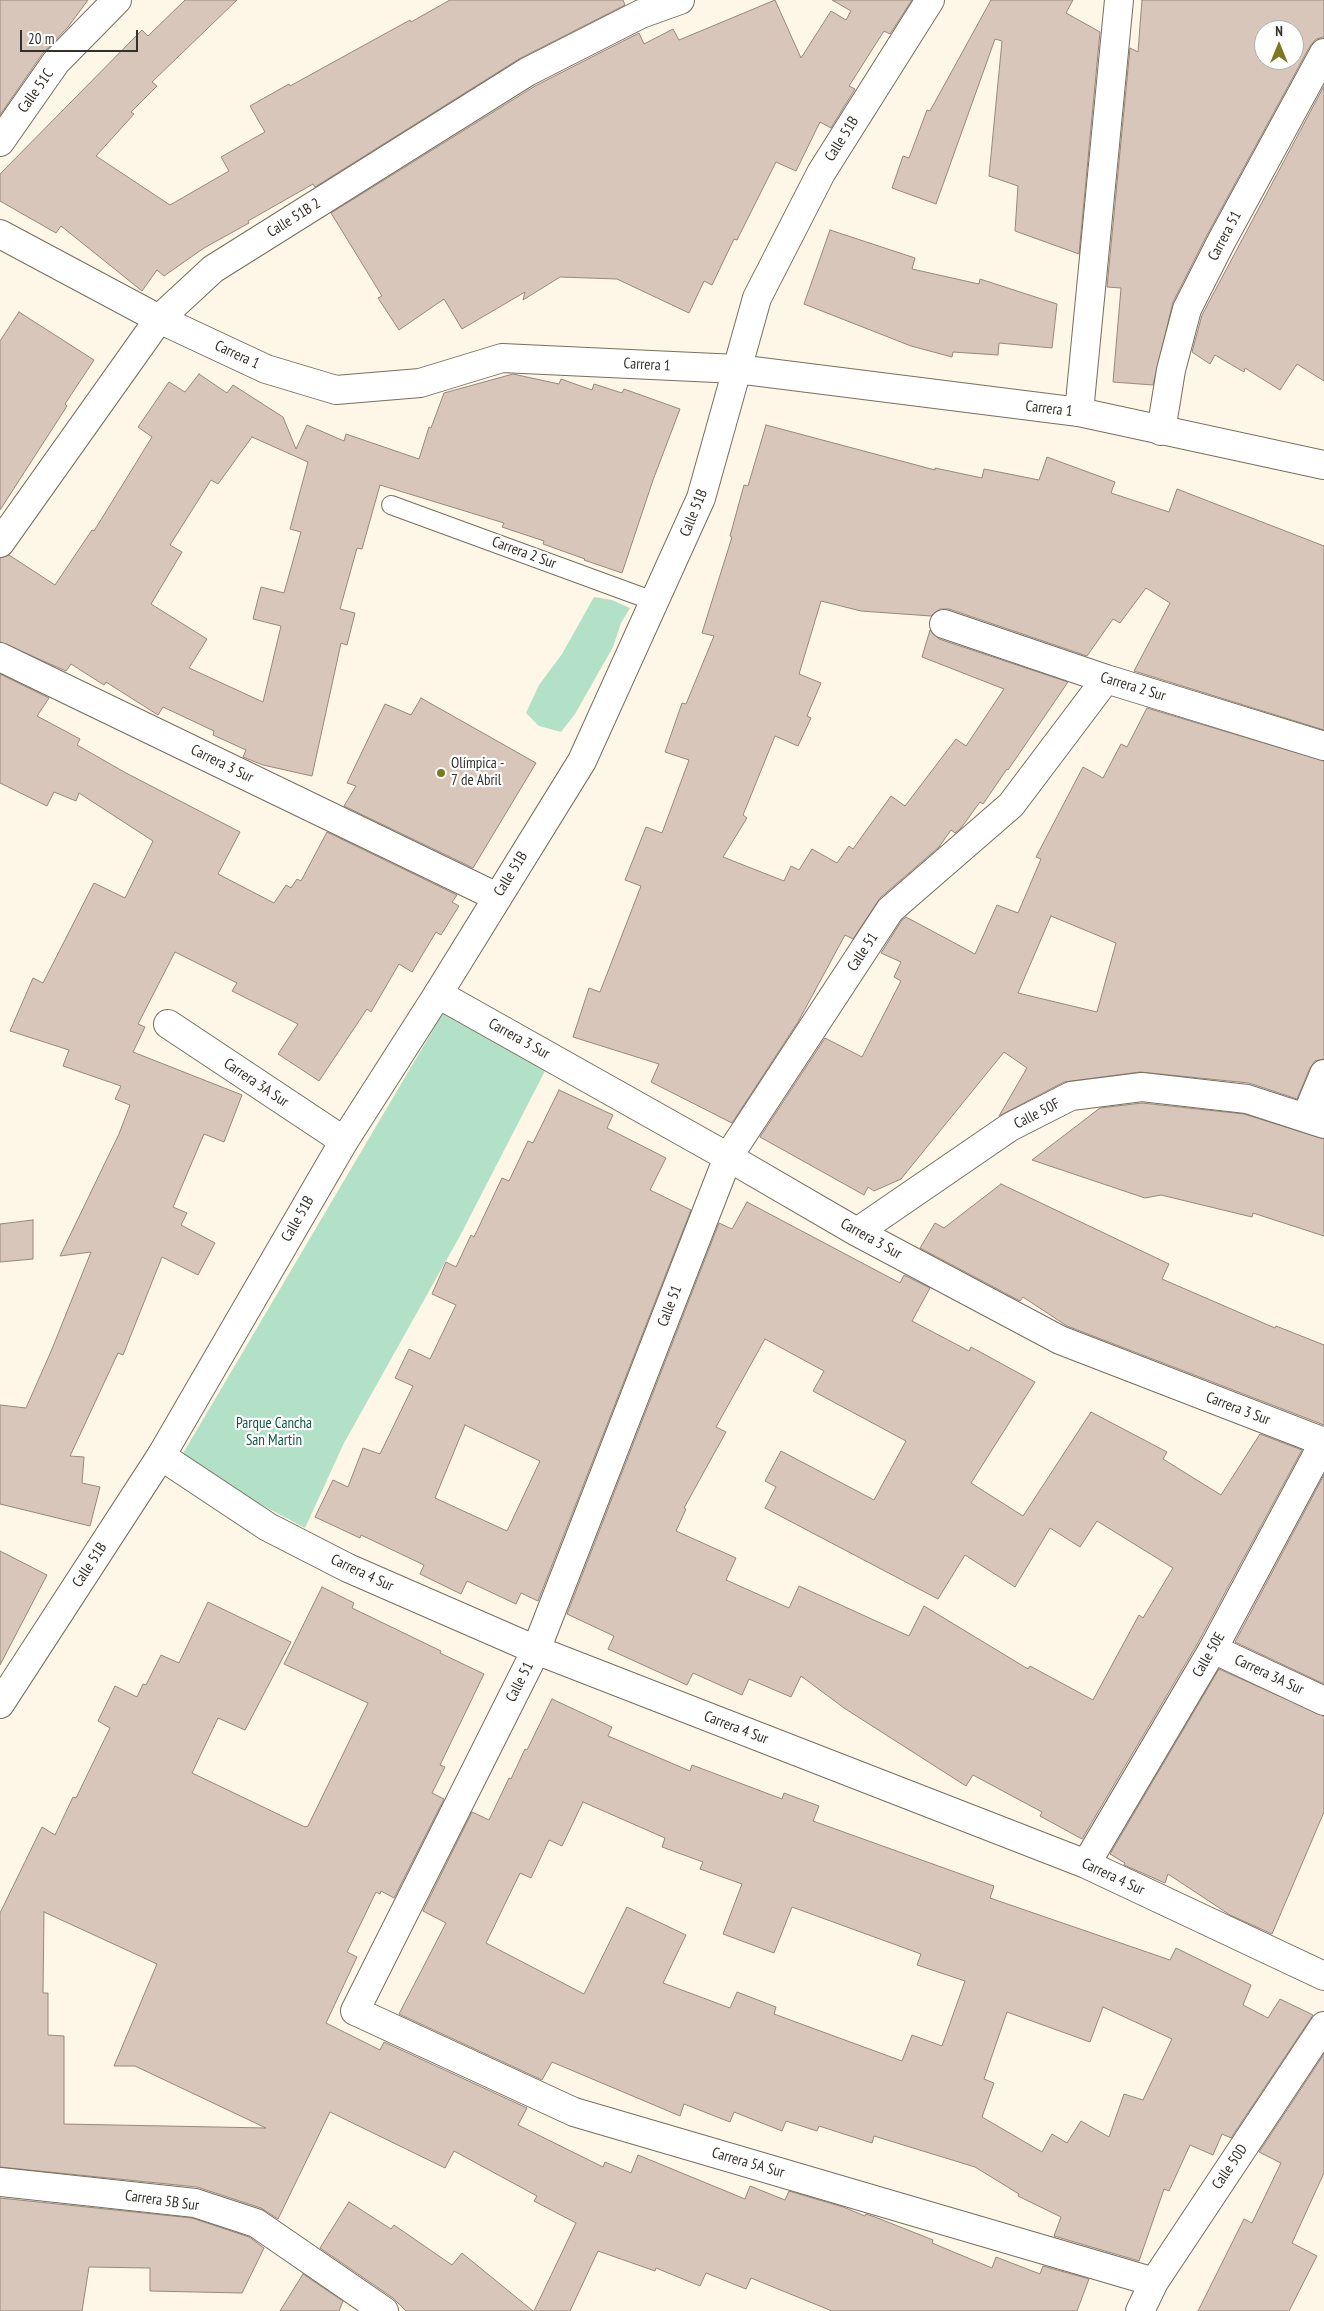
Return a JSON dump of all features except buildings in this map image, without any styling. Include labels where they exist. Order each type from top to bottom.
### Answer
[{"type":"street","name":"Calle 51C","points":[[0,142],[56,62],[117,0]]},
{"type":"street","name":"Calle 51B 2","points":[[0,544],[159,319],[213,269],[519,77],[641,14],[680,0]]},
{"type":"street","name":"Calle 51B","points":[[0,1704],[161,1456],[344,1141],[438,994],[582,761],[702,498],[757,298],[821,173],[930,0]]},
{"type":"street","points":[[1079,412],[1119,0]]},
{"type":"street","name":"Carrera 51","points":[[1162,431],[1171,370],[1187,309],[1221,242],[1324,54]]},
{"type":"street","name":"Carrera 1","points":[[0,234],[159,319],[266,369],[336,390],[420,383],[502,358],[737,369],[1079,412],[1324,465]]},
{"type":"street","name":"Carrera 2 Sur","points":[[944,624],[1106,679],[1324,746]]},
{"type":"street","name":"Carrera 3 Sur","points":[[0,657],[497,897]]},
{"type":"street","name":"Calle 51","points":[[355,2011],[536,1650],[728,1157],[890,910],[1011,805],[1106,679]]},
{"type":"street","name":"Carrera 3 Sur","points":[[438,994],[728,1157],[856,1232],[1060,1340],[1324,1442]]},
{"type":"street","name":"Carrera 3A Sur","points":[[168,1024],[344,1141]]},
{"type":"street","points":[[1315,1120],[1324,1074]]},
{"type":"street","name":"Calle 50F","points":[[856,1232],[1010,1127],[1070,1096],[1142,1087],[1247,1099],[1315,1120]]},
{"type":"street","name":"Calle 50E","points":[[1086,1864],[1213,1649],[1324,1442]]},
{"type":"street","name":"Carrera 4 Sur","points":[[161,1456],[268,1527],[348,1568],[536,1650],[1086,1864],[1324,1976]]},
{"type":"street","name":"Carrera 3A Sur","points":[[1213,1649],[1324,1700]]},
{"type":"street","name":"Carrera 5A Sur","points":[[355,2011],[574,2112],[1154,2282]]},
{"type":"street","name":"Calle 50D","points":[[1140,2311],[1154,2282],[1324,2026]]},
{"type":"street","name":"Carrera 5B Sur","points":[[0,2182],[195,2203],[256,2223],[384,2311]]},
{"type":"lane","name":"Carrera 2 Sur","points":[[391,505],[656,602]]},
{"type":"green space","points":[[594,597],[612,600],[630,608],[621,623],[613,647],[575,714],[561,732],[539,726],[526,713],[539,685],[562,654]]},
{"type":"green space","name":"Parque Cancha San Martin","points":[[443,1013],[546,1069],[461,1234],[344,1443],[305,1528],[249,1498],[182,1455]]},
{"type":"place","name":"Olímpica - 7 de Abril","points":[[441,773]]}]
